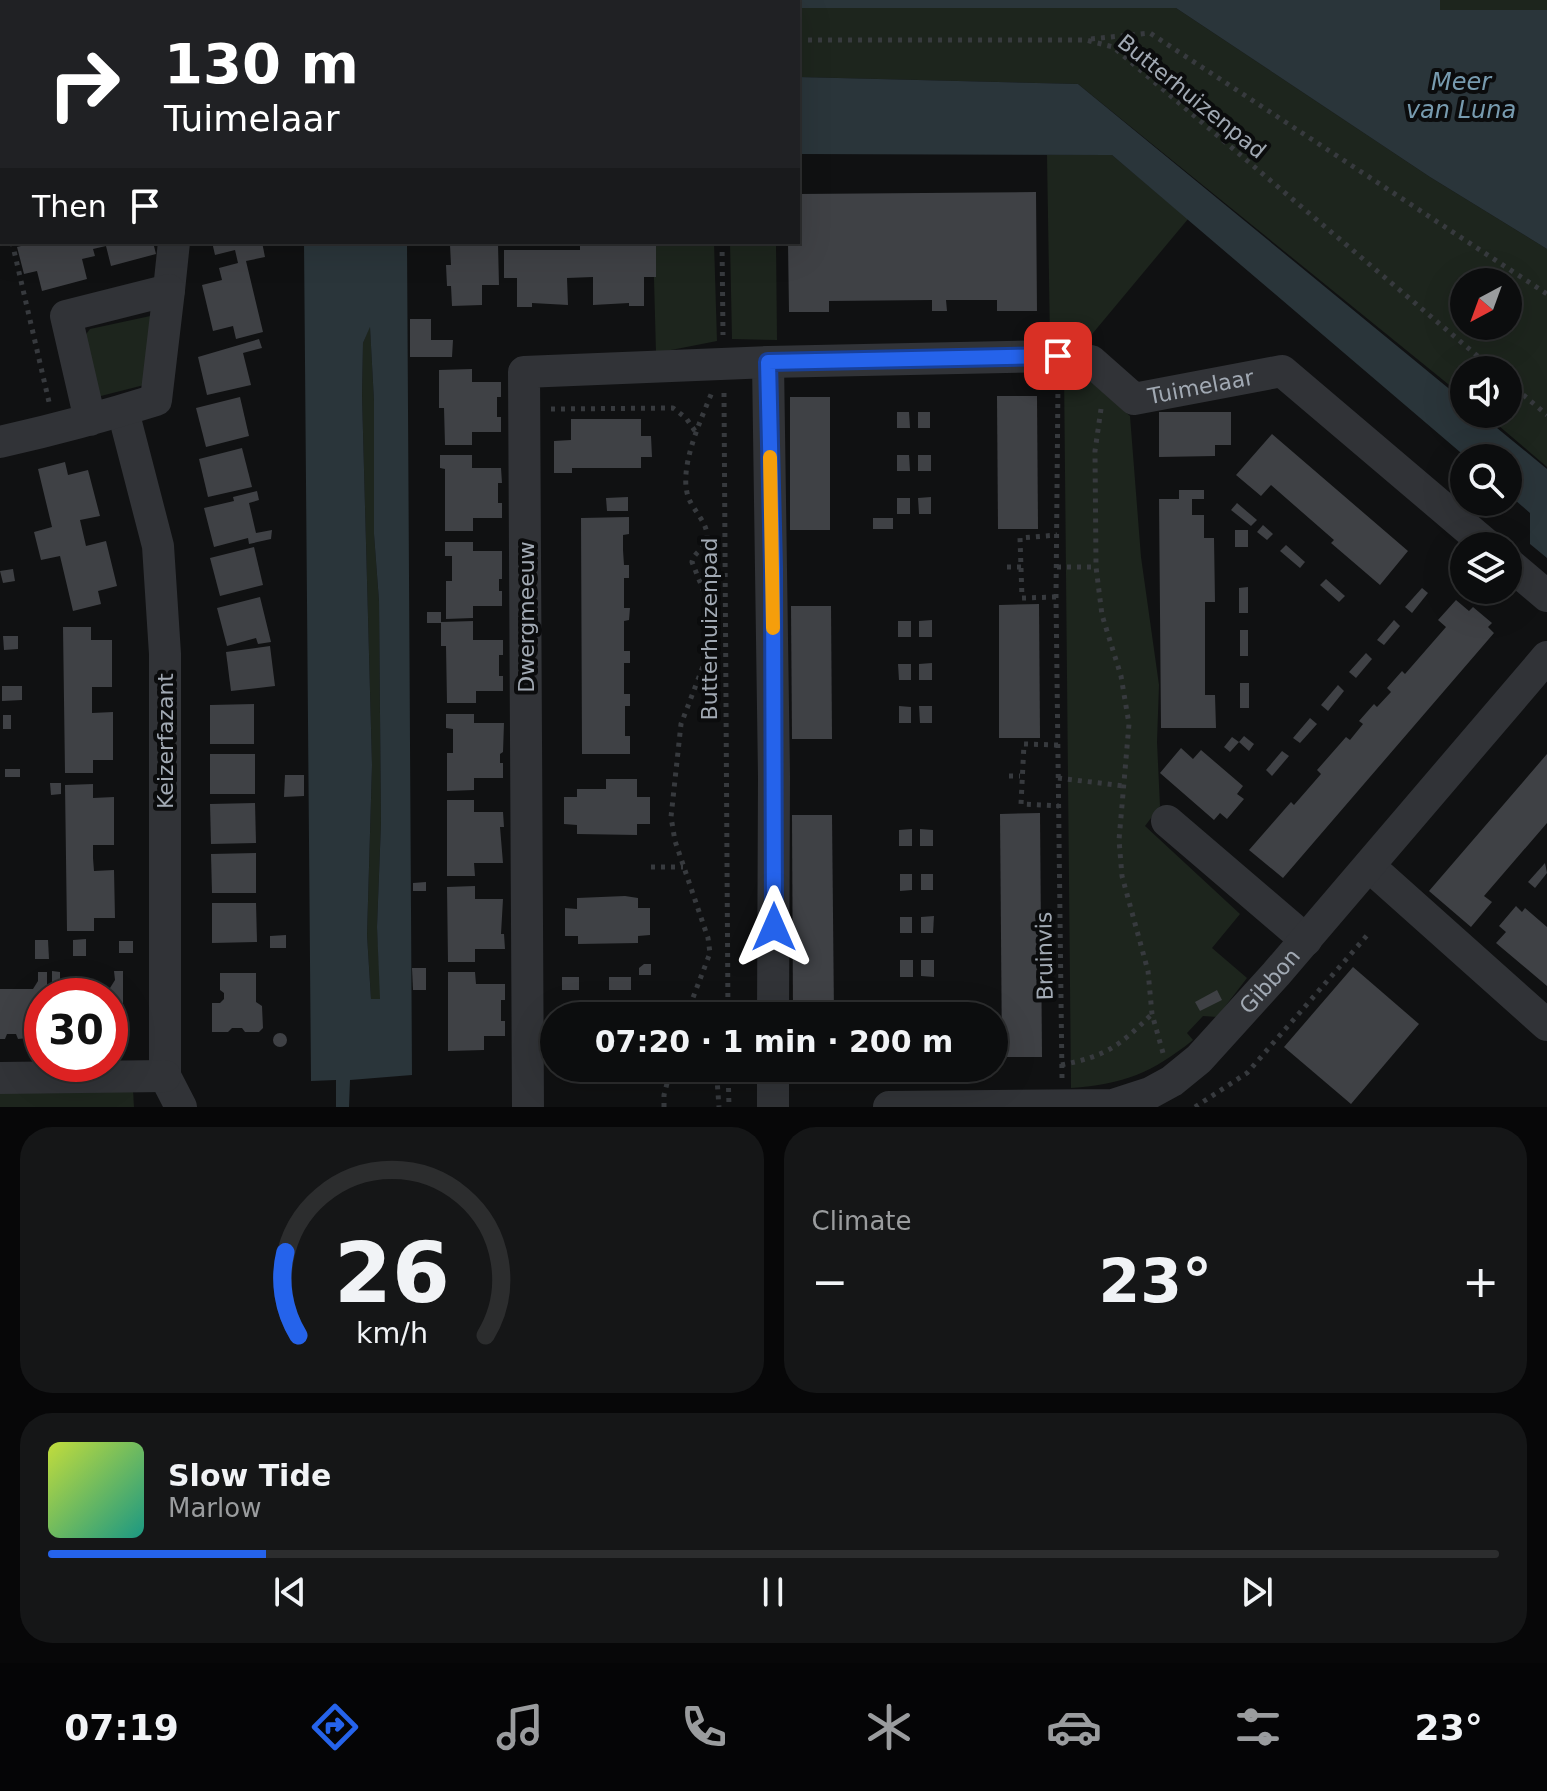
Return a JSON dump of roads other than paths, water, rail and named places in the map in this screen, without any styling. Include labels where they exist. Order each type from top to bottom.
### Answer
[{"type":"street","points":[[0,442],[55,430],[156,400],[174,244]]},
{"type":"street","points":[[90,420],[66,316],[169,290]]},
{"type":"street","name":"Tuimelaar","points":[[768,362],[1058,356],[1091,361],[1134,399],[1282,371],[1472,532]]},
{"type":"street","points":[[768,362],[774,747],[773,1002]]},
{"type":"street","name":"Dwergmeeuw","points":[[528,1107],[524,372],[768,362]]},
{"type":"street","name":"Keizerfazant","points":[[123,411],[158,546],[165,654],[165,1076]]},
{"type":"street","points":[[1522,575],[1547,596]]},
{"type":"street","name":"Gibbon","points":[[889,1107],[1113,1105],[1150,1093],[1172,1081],[1207,1051],[1306,940],[1547,657]]},
{"type":"street","points":[[1167,821],[1306,940]]},
{"type":"street","points":[[1369,866],[1547,1025]]},
{"type":"street","points":[[0,1078],[165,1076],[181,1107]]},
{"type":"street","points":[[773,1082],[773,1107]]},
{"type":"water","name":"Meer van Luna","points":[[800,0],[1440,0],[1440,10],[1547,10],[1547,249],[1430,177],[1176,8],[800,8]]},
{"type":"water","points":[[800,77],[1078,84],[1450,390],[1450,428],[1497,428],[1517,444],[1451,444],[1112,155],[800,154]]},
{"type":"water","points":[[304,244],[407,244],[412,1075],[350,1080],[349,1107],[336,1107],[336,1080],[311,1081]],"holes":[[[370,327],[374,401],[374,534],[379,601],[381,823],[377,927],[380,999],[371,999],[367,935],[372,765],[362,395],[363,343]]]},
{"type":"water","points":[[1522,448],[1547,469],[1547,558],[1530,544],[1530,513],[1522,506]]}]
